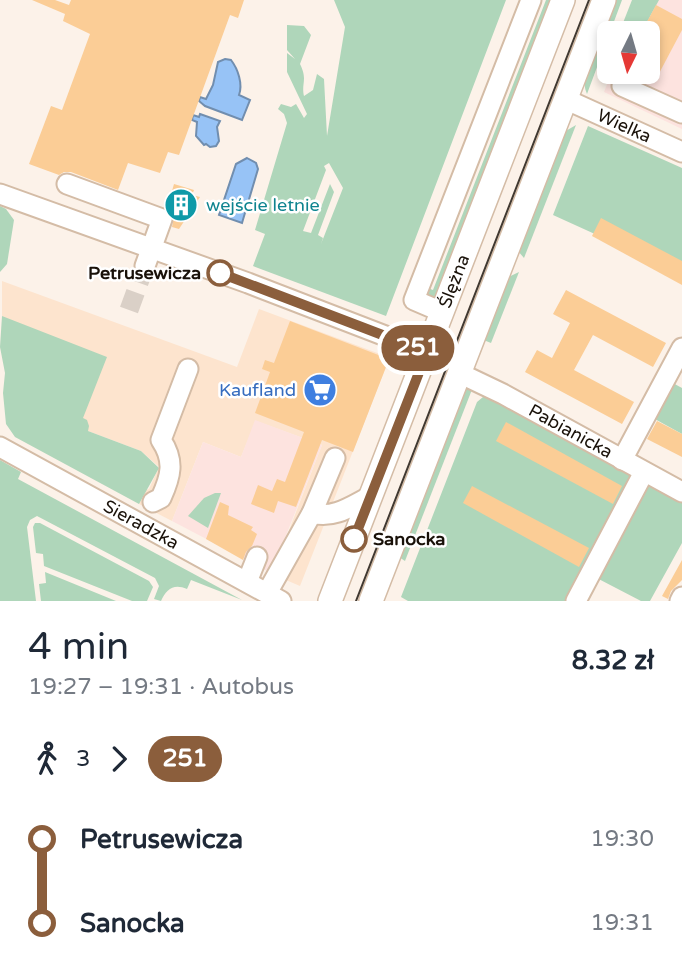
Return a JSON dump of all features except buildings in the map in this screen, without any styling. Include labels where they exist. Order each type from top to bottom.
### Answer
[{"type":"main road","name":"Ślężna","points":[[330,601],[564,0]]},
{"type":"main road","points":[[370,601],[604,0]]},
{"type":"street","points":[[442,312],[414,300],[531,0]]},
{"type":"street","points":[[622,86],[682,113]]},
{"type":"street","name":"Wielka","points":[[565,99],[682,152]]},
{"type":"street","points":[[67,184],[162,219],[148,257]]},
{"type":"street","points":[[0,194],[148,257],[248,283],[427,352]]},
{"type":"street","points":[[622,460],[682,348]]},
{"type":"street","points":[[141,524],[159,484],[166,480],[171,470],[171,461],[161,440],[188,369]]},
{"type":"street","name":"Pabianicka","points":[[459,373],[503,394],[682,492]]},
{"type":"street","name":"Sieradzka","points":[[0,447],[262,593]]},
{"type":"street","points":[[262,593],[312,513],[335,458]]},
{"type":"street","points":[[576,601],[644,472]]},
{"type":"street","points":[[312,513],[333,515],[369,497]]},
{"type":"street","points":[[257,557],[262,593]]},
{"type":"shaded area","points":[[641,0],[682,0],[682,129],[604,92],[607,84],[660,84],[660,21],[633,21]]},
{"type":"shaded area","points":[[2,281],[237,367],[259,309],[380,354],[386,367],[300,586],[272,574],[322,445],[256,421],[241,457],[203,442],[172,521],[139,504],[159,467],[141,451],[88,431],[82,419],[2,316]]},
{"type":"shaded area","points":[[255,420],[322,445],[271,573],[172,521],[203,442],[241,457]]},
{"type":"green space","points":[[334,0],[506,0],[386,316],[253,266],[265,234],[255,230],[287,123],[284,114],[278,109],[281,104],[291,107],[296,104],[304,118],[307,114],[287,72],[287,53],[295,59],[287,50],[287,25],[304,26],[311,35],[300,64],[304,74],[303,92],[304,96],[313,90],[317,74],[324,79],[327,136],[345,27]],"holes":[[[329,163],[343,188],[321,244],[323,238],[318,235],[334,192],[330,184],[311,233],[303,231],[326,170],[324,166]]]},
{"type":"green space","points":[[546,0],[554,0],[435,300],[426,296],[425,287],[433,290]]},
{"type":"green space","points":[[617,0],[622,0],[614,21],[606,21]]},
{"type":"green space","points":[[632,0],[659,0],[648,21],[624,21]]},
{"type":"green space","points":[[597,38],[597,67],[587,94],[585,72]]},
{"type":"green space","points":[[576,125],[524,258],[518,251],[564,132]]},
{"type":"green space","points":[[588,126],[682,168],[682,282],[597,235],[553,215]]},
{"type":"green space","points":[[0,206],[6,209],[14,220],[7,264],[0,272]]},
{"type":"green space","points":[[519,272],[491,343],[481,339],[504,279]]},
{"type":"green space","points":[[2,316],[107,357],[83,418],[87,420],[88,431],[141,451],[159,468],[139,504],[15,437],[6,424],[3,393],[5,373],[0,347]]},
{"type":"green space","points":[[671,382],[682,388],[682,434],[653,418]]},
{"type":"green space","points":[[473,387],[405,561],[399,557],[464,390]]},
{"type":"green space","points":[[485,391],[682,501],[682,543],[650,601],[641,601],[589,574],[575,601],[408,601],[401,597],[477,402]]},
{"type":"green space","points":[[0,460],[21,472],[18,479],[242,600],[191,580],[187,589],[174,587],[165,593],[161,601],[154,599],[159,586],[155,578],[37,516],[30,520],[27,527],[36,601],[0,601]]},
{"type":"green space","points":[[221,493],[208,528],[188,516],[204,498]]},
{"type":"green space","points":[[35,523],[40,523],[149,581],[153,587],[147,601],[132,601],[44,566],[43,554],[36,553],[33,527]]},
{"type":"green space","points":[[45,572],[116,601],[41,601],[39,584],[46,583]]},
{"type":"water","points":[[231,60],[238,72],[239,95],[250,100],[242,120],[205,106],[199,101],[200,97],[206,99],[213,85],[218,62]]},
{"type":"water","points":[[200,114],[220,121],[217,127],[219,141],[216,146],[204,145],[196,136],[197,122],[192,120],[193,115],[199,117]]},
{"type":"water","points":[[247,158],[256,163],[258,169],[242,223],[219,215],[236,164]]},
{"type":"tunnel","points":[[129,310],[145,266]]},
{"type":"tram line","points":[[356,601],[589,0]]},
{"type":"bus line","name":"251","points":[[220,273],[427,352],[354,539]]},
{"type":"place","name":"wejście letnie","points":[[181,205]]},
{"type":"place","name":"Petrusewicza","points":[[220,273]]},
{"type":"place","name":"Kaufland","points":[[320,390]]},
{"type":"place","name":"Sanocka","points":[[354,539]]}]
